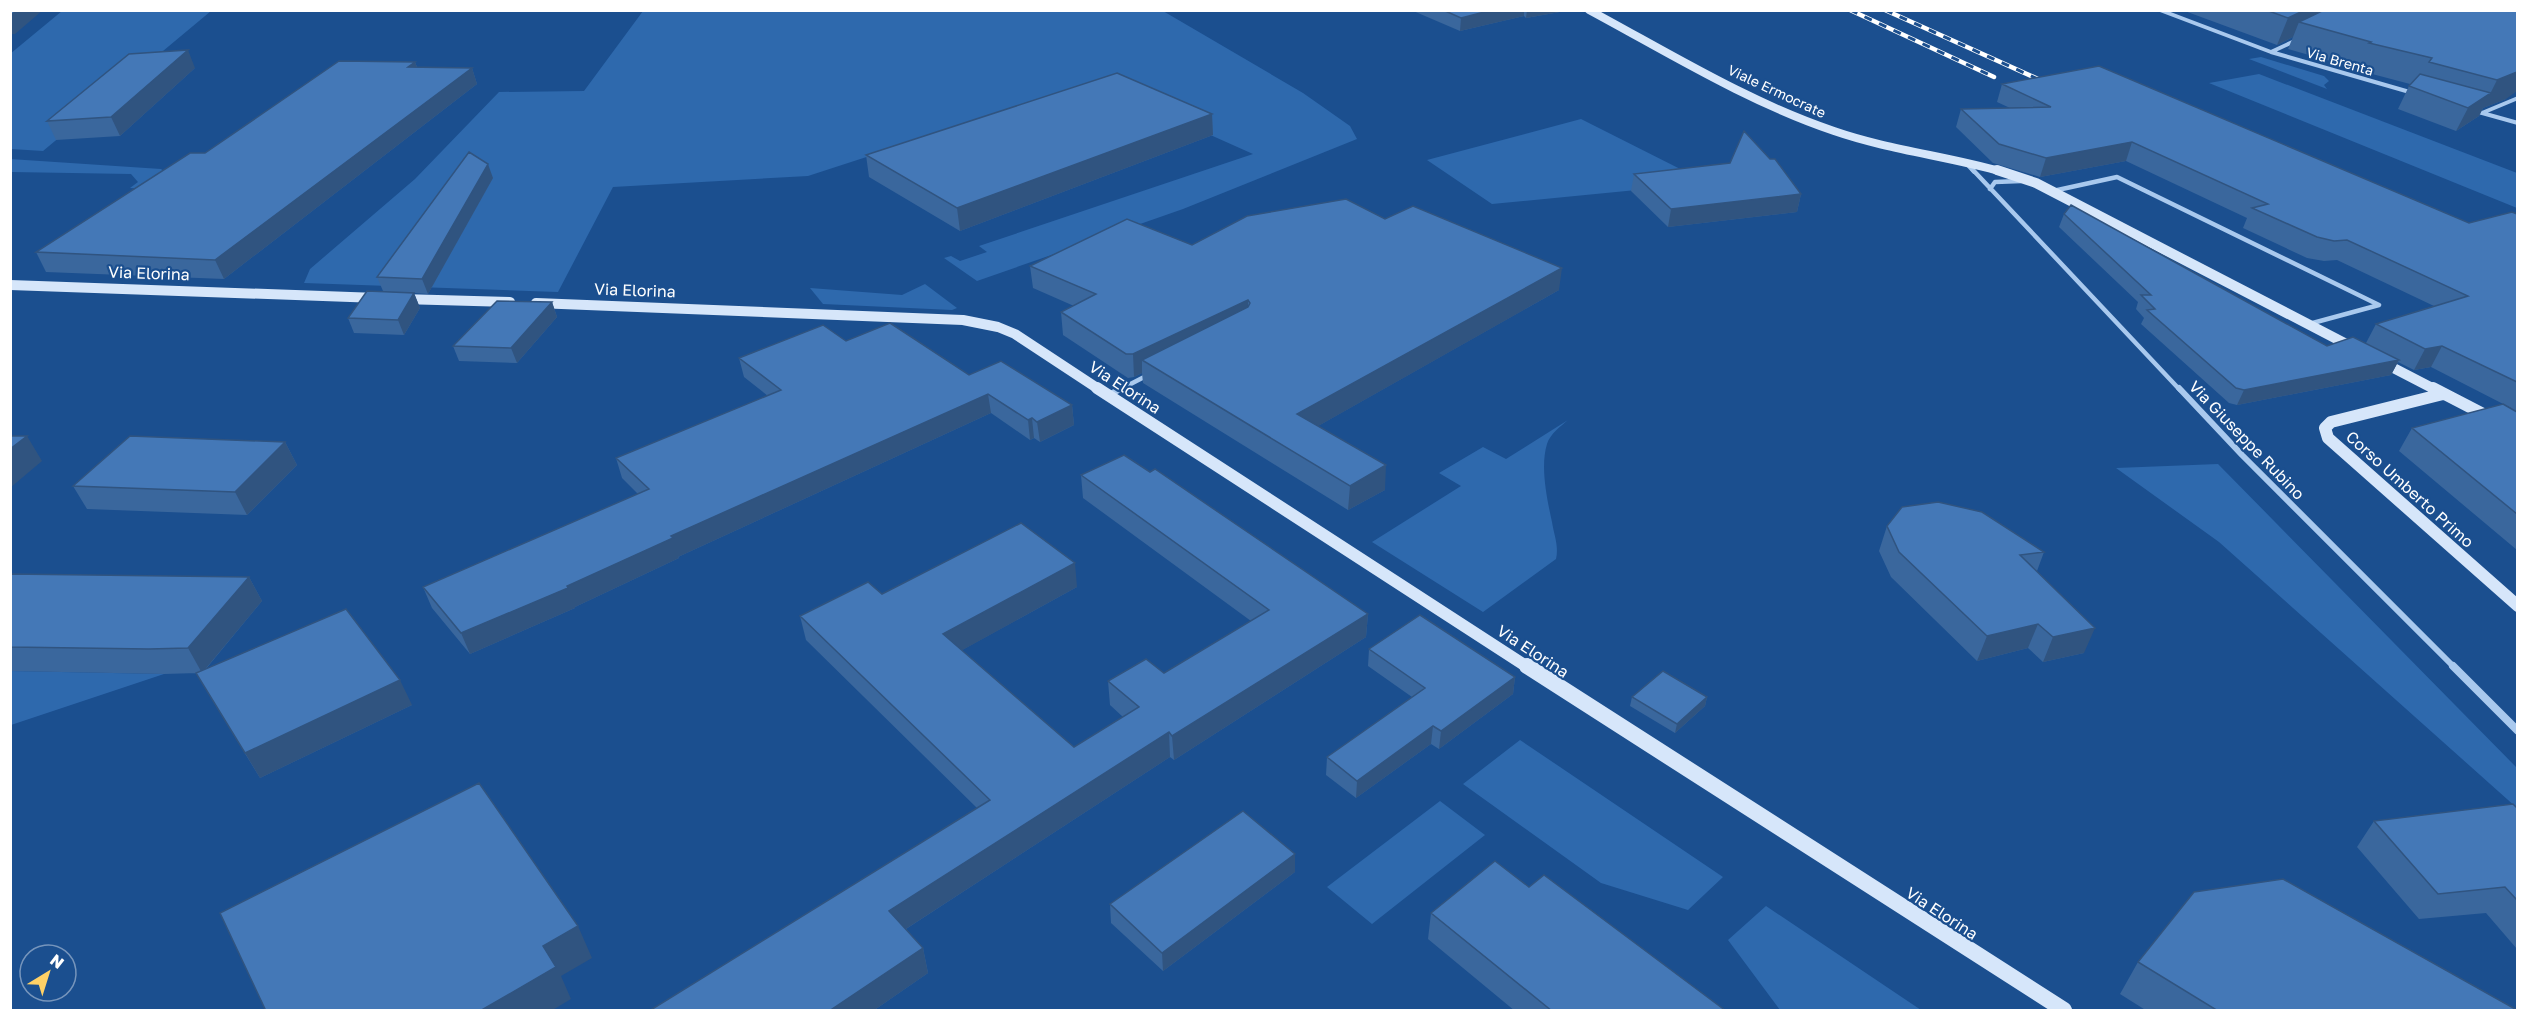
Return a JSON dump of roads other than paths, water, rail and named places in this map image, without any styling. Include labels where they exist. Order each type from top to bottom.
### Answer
[{"type":"main road","name":"Viale Ermocrate","points":[[1589,10],[1796,118],[1879,144],[1964,161],[2036,183],[2360,351]]},
{"type":"main road","name":"Via Elorina","points":[[10,285],[963,321],[998,326],[1015,334],[1253,491],[2064,1011]]},
{"type":"main road","points":[[2371,357],[2517,432]]},
{"type":"main road","name":"Corso Umberto Primo","points":[[2443,394],[2331,422],[2325,428],[2328,438],[2517,606]]},
{"type":"street","name":"Via Brenta","points":[[2160,10],[2271,52],[2415,94]]},
{"type":"street","points":[[2271,52],[2300,38]]},
{"type":"street","points":[[2482,113],[2517,98]]},
{"type":"street","points":[[2471,110],[2517,123]]},
{"type":"street","name":"Via Giuseppe Rubino","points":[[1964,161],[2242,456],[2517,731]]},
{"type":"street","points":[[2052,192],[2116,177],[2379,305],[2308,325]]},
{"type":"street","points":[[1990,189],[1995,182],[2010,180],[2036,183]]},
{"type":"street","points":[[1108,395],[1151,374]]},
{"type":"railway","points":[[1850,10],[1994,77]]},
{"type":"railway","points":[[1885,10],[2049,84]]}]
